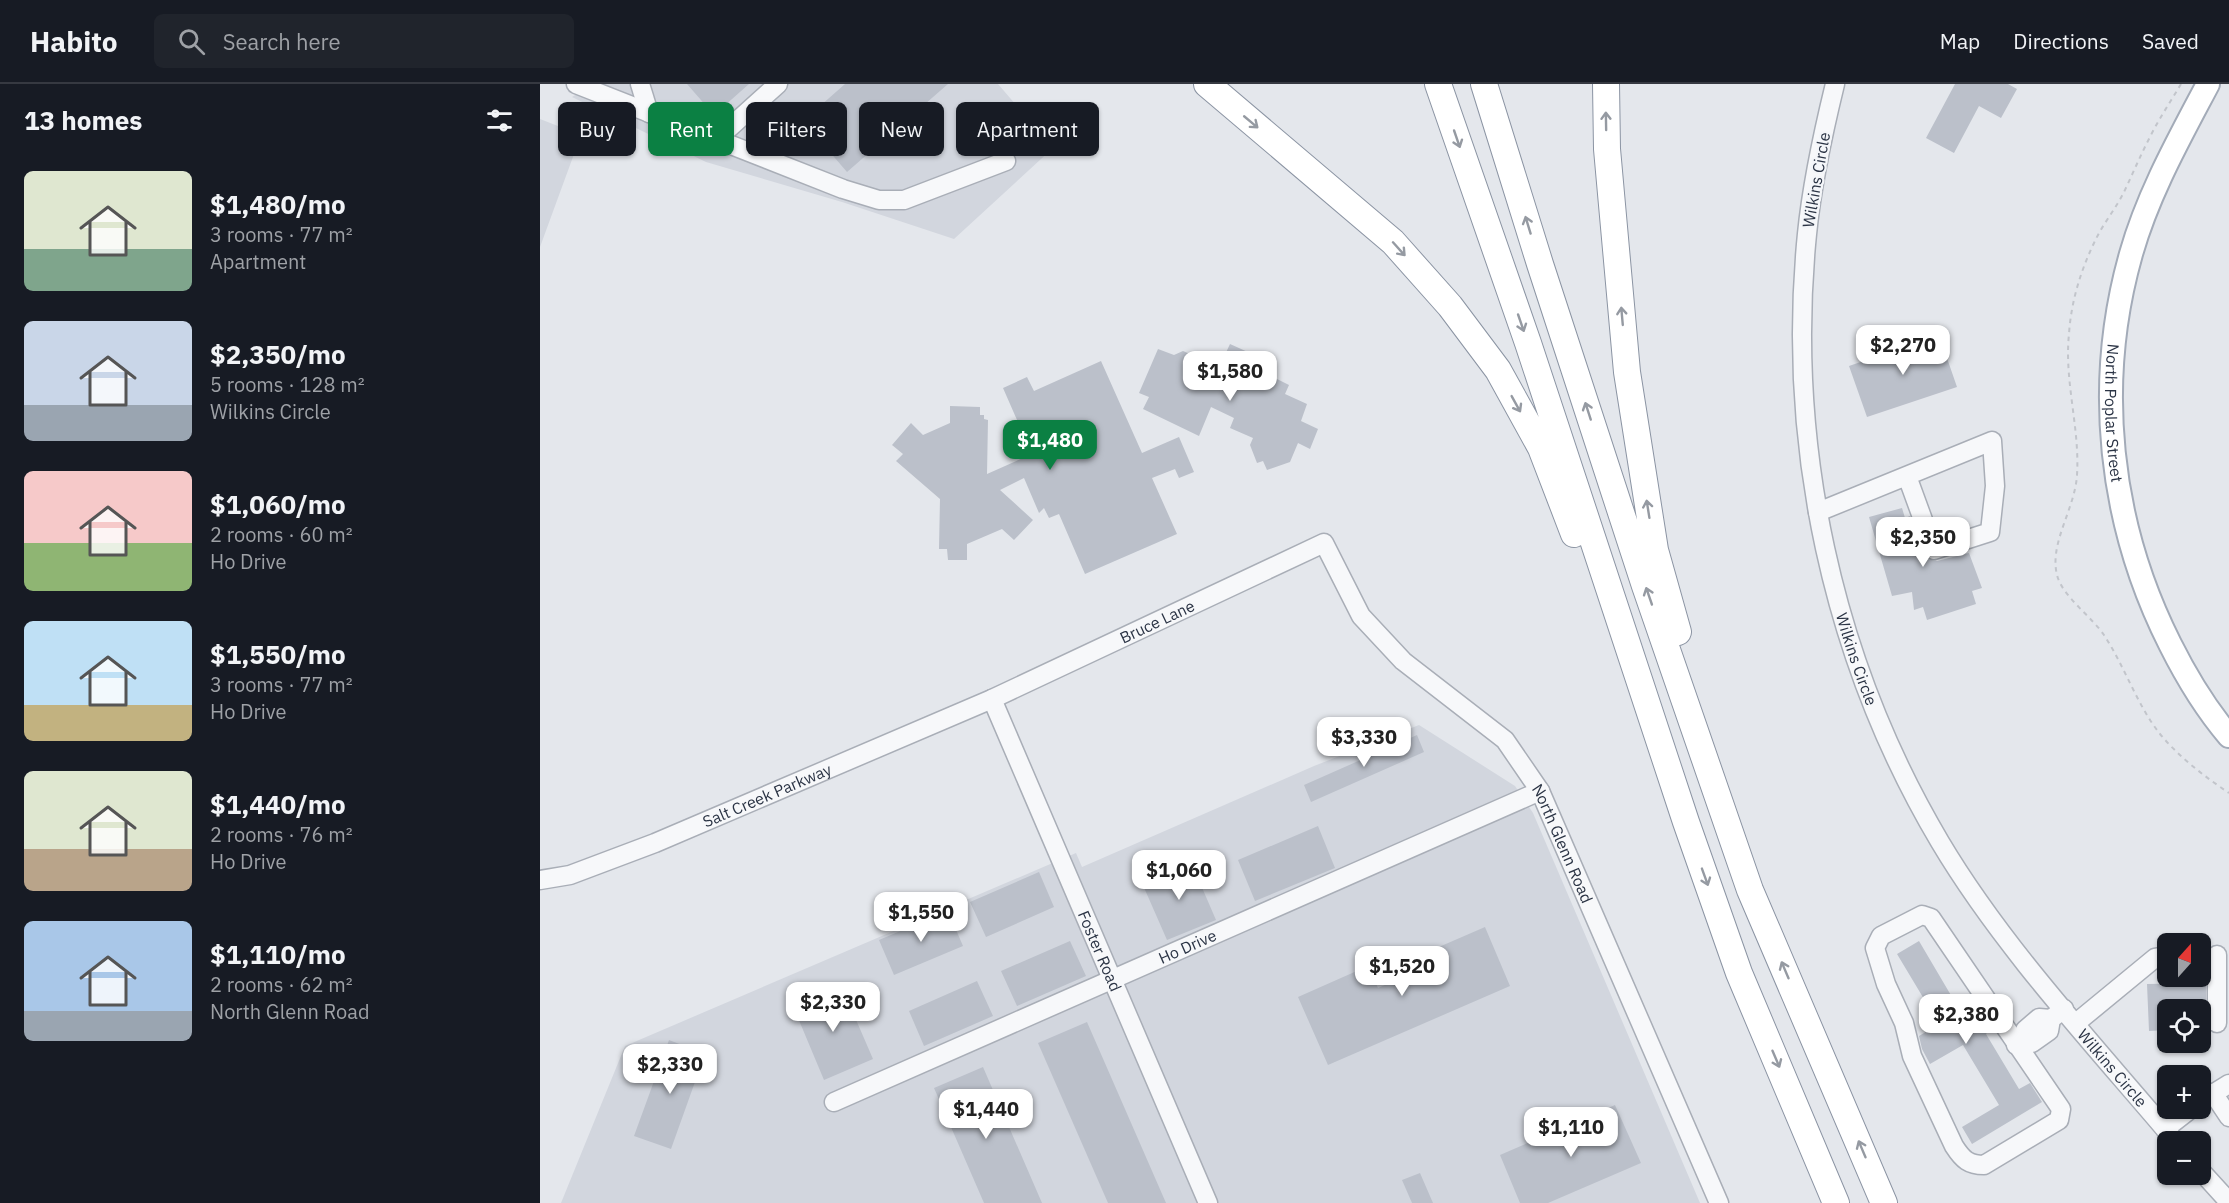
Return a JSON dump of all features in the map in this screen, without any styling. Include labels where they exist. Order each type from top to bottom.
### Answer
[{"type":"highway","points":[[1207,84],[1393,242],[1450,306],[1498,370],[1540,448],[1686,822]]},
{"type":"highway","points":[[1438,84],[1528,343],[1686,822],[1739,973],[1836,1203]]},
{"type":"highway","points":[[1484,84],[1645,586],[1750,890],[1884,1203]]},
{"type":"highway","points":[[1606,84],[1607,149],[1627,372],[1655,550],[1750,890]]},
{"type":"main road","name":"North Poplar Street","points":[[2208,84],[2160,178],[2131,253],[2114,354],[2111,422],[2122,512],[2144,585],[2182,668],[2229,736]]},
{"type":"street","points":[[576,84],[648,113]]},
{"type":"street","points":[[640,84],[648,110]]},
{"type":"street","points":[[734,124],[778,84]]},
{"type":"street","name":"Wilkins Circle","points":[[1835,84],[1814,182],[1804,273],[1803,381],[1807,442],[1825,551],[1857,665],[1904,775],[1940,843],[1977,900],[2064,1017],[2166,1131]]},
{"type":"street","points":[[734,146],[843,189],[879,200],[904,201],[1006,161]]},
{"type":"street","points":[[1818,512],[1992,441],[1995,486],[1990,532],[1934,550],[1907,476]]},
{"type":"street","name":"Bruce Lane","points":[[992,699],[1324,543]]},
{"type":"street","name":"North Glenn Road","points":[[1324,543],[1361,616],[1403,660],[1505,740],[1540,791],[1719,1203]]},
{"type":"street","name":"Salt Creek Parkway","points":[[540,880],[570,875],[655,843],[992,699]]},
{"type":"street","name":"Foster Road","points":[[992,699],[1208,1203]]},
{"type":"street","name":"Ho Drive","points":[[834,1102],[1540,791]]},
{"type":"street","points":[[1922,915],[1931,918],[2019,1043],[2061,1109],[2059,1120],[1984,1165],[1971,1165],[1961,1158],[1954,1146],[1912,1056],[1904,1023],[1886,984],[1875,948],[1881,936],[1922,915]]},
{"type":"street","points":[[2216,955],[2217,1023]]},
{"type":"street","points":[[2019,1043],[2032,1043],[2064,1017],[2157,958]]},
{"type":"street","points":[[2211,1095],[2229,1084]]},
{"type":"street","points":[[2211,1102],[2229,1118]]},
{"type":"street","points":[[2173,1131],[2183,1119]]},
{"type":"street","points":[[2211,1182],[2229,1202]]},
{"type":"shaded area","points":[[593,84],[998,84],[1013,102],[956,102],[956,156],[1044,156],[954,239],[842,202],[706,162],[694,156],[734,156],[734,102],[648,102],[648,134],[636,128],[636,102],[582,102],[572,97]]},
{"type":"shaded area","points":[[540,119],[558,126],[558,156],[573,156],[540,247]]},
{"type":"shaded area","points":[[1419,725],[1515,786],[1533,813],[1700,1203],[561,1203],[625,1046],[1076,853],[1082,867],[1314,766]]},
{"type":"building","points":[[687,84],[749,84],[729,102],[703,102]]},
{"type":"building","points":[[845,84],[948,84],[927,102],[859,102],[859,156],[865,156],[847,172],[833,156],[847,156],[847,102],[825,102]]},
{"type":"building","points":[[1955,84],[2008,84],[2017,89],[2001,118],[1979,106],[1954,153],[1926,138]]},
{"type":"building","points":[[1939,335],[1957,387],[1867,417],[1849,366]]},
{"type":"building","points":[[1230,344],[1270,362],[1265,373],[1289,385],[1285,394],[1307,404],[1301,421],[1318,429],[1310,449],[1298,443],[1290,462],[1267,470],[1263,461],[1257,463],[1250,445],[1253,438],[1230,428],[1234,418],[1211,407],[1199,436],[1143,409],[1149,397],[1139,393],[1158,349],[1174,355],[1183,351],[1192,355],[1195,367],[1215,376]]},
{"type":"building","points":[[1101,361],[1142,453],[1179,437],[1194,472],[1179,478],[1175,469],[1152,478],[1177,534],[1085,574],[1059,514],[1049,518],[1044,508],[1039,513],[1024,478],[1000,490],[1033,520],[1014,540],[1002,529],[967,544],[967,560],[948,560],[947,549],[939,549],[940,499],[896,461],[903,454],[892,445],[911,423],[923,435],[950,423],[950,406],[980,407],[980,415],[984,415],[984,419],[988,420],[987,474],[1032,454],[1003,388],[1027,377],[1034,391]]},
{"type":"building","points":[[1902,508],[1905,518],[1910,516],[1927,559],[1937,561],[1969,553],[1982,588],[1972,591],[1976,604],[1927,620],[1923,607],[1914,610],[1912,592],[1892,596],[1869,517]]},
{"type":"building","points":[[1417,735],[1424,752],[1311,802],[1304,785]]},
{"type":"building","points":[[1318,826],[1335,868],[1255,901],[1238,860]]},
{"type":"building","points":[[1191,862],[1216,920],[1167,940],[1142,883]]},
{"type":"building","points":[[1039,872],[1054,907],[986,937],[970,902]]},
{"type":"building","points":[[948,911],[963,946],[894,975],[879,940]]},
{"type":"building","points":[[1485,927],[1510,986],[1328,1065],[1298,997],[1368,966],[1378,988],[1431,965],[1425,953]]},
{"type":"building","points":[[1070,941],[1086,976],[1017,1006],[1001,971]]},
{"type":"building","points":[[1919,941],[1962,1014],[1977,1006],[1992,1027],[1986,1034],[2019,1089],[2030,1083],[2042,1102],[1972,1144],[1962,1127],[1999,1105],[1963,1045],[1930,1064],[1922,1049],[1919,1036],[1939,1024],[1897,954]]},
{"type":"building","points":[[977,981],[993,1016],[924,1046],[909,1011]]},
{"type":"building","points":[[2147,984],[2157,984],[2157,987],[2206,987],[2206,999],[2157,999],[2157,1031],[2149,1031]]},
{"type":"building","points":[[841,985],[873,1059],[824,1080],[793,1006]]},
{"type":"building","points":[[1087,1022],[1166,1203],[1108,1203],[1038,1043]]},
{"type":"building","points":[[669,1040],[705,1054],[671,1149],[634,1136]]},
{"type":"building","points":[[983,1067],[1042,1203],[984,1203],[934,1088]]},
{"type":"building","points":[[1615,1105],[1641,1163],[1548,1203],[1520,1203],[1500,1155]]},
{"type":"building","points":[[1420,1173],[1433,1203],[1412,1203],[1402,1180]]}]
